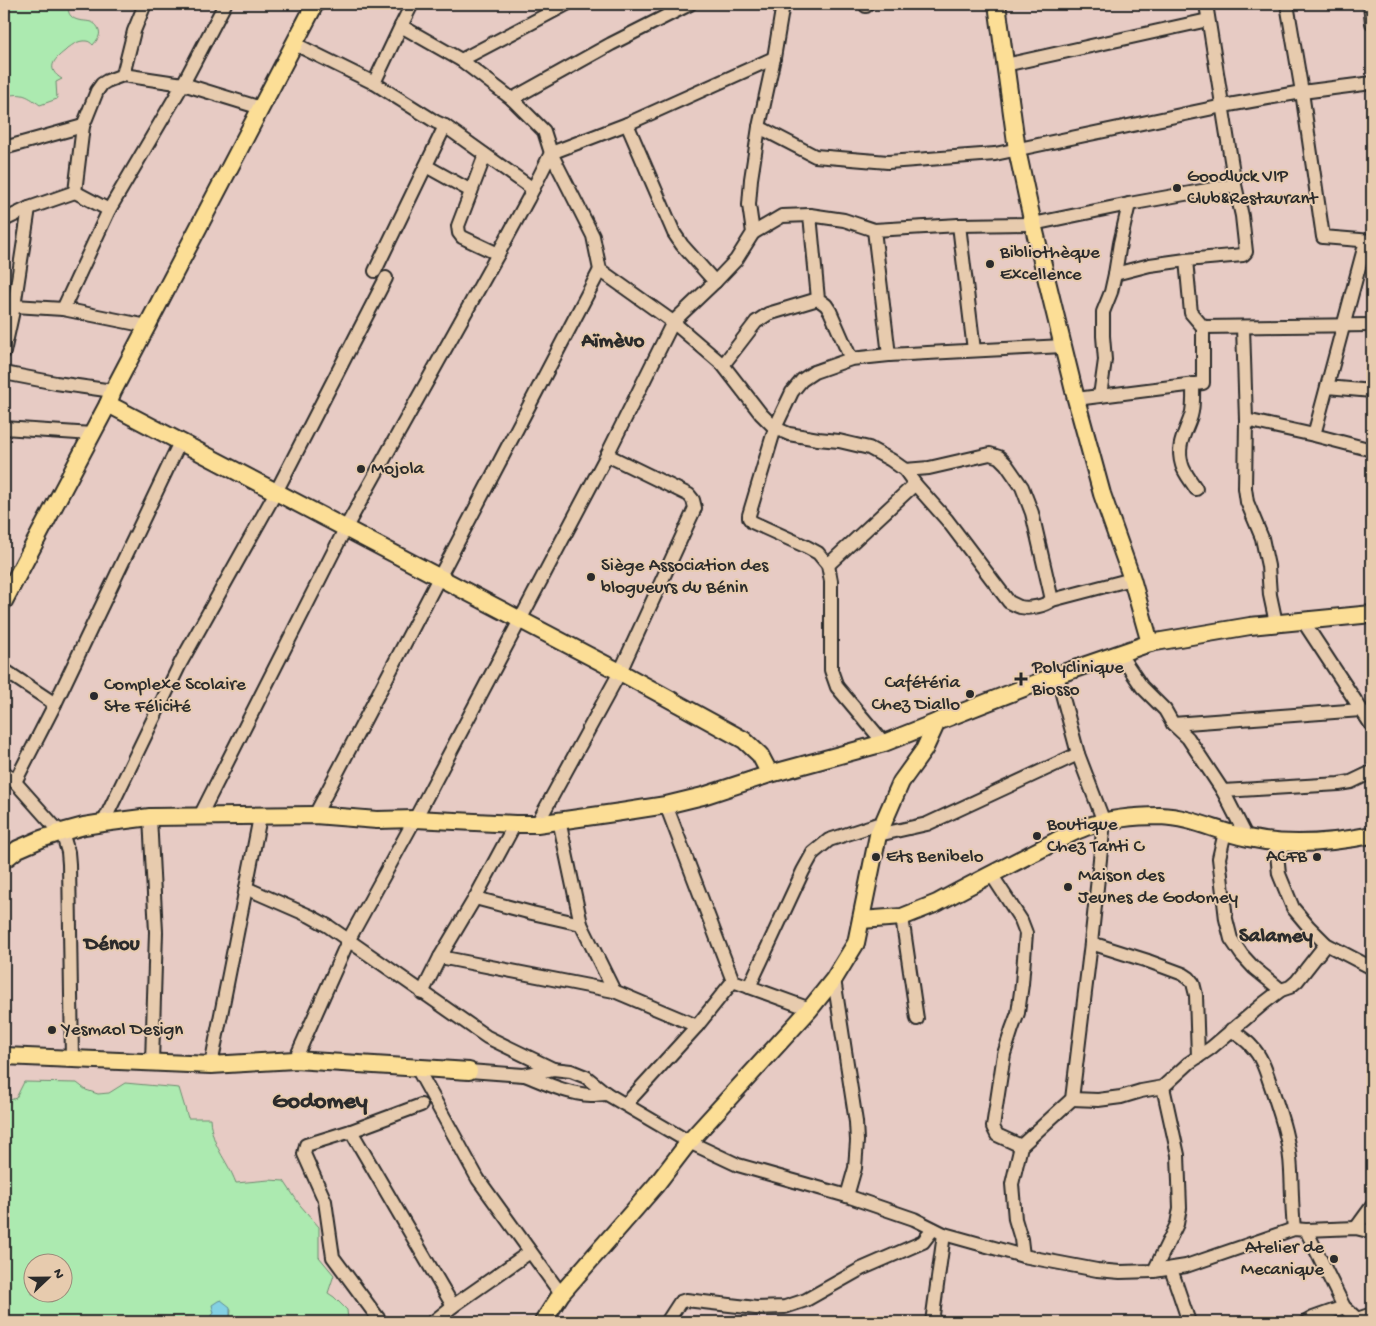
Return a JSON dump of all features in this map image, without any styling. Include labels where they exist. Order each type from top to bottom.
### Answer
[{"type":"main road","points":[[4,600],[315,4]]},
{"type":"main road","points":[[997,4],[1017,150],[1033,224],[1076,399],[1102,494],[1132,579],[1150,642]]},
{"type":"main road","points":[[111,397],[180,442],[620,672],[744,740],[760,755],[770,774]]},
{"type":"main road","points":[[4,860],[18,849],[62,832],[84,826],[150,817],[315,815],[377,820],[415,819],[537,824],[666,805],[703,796],[770,774],[884,744],[1057,675],[1150,642],[1276,623],[1372,614]]},
{"type":"main road","points":[[543,1322],[561,1294],[656,1185],[689,1142],[810,1009],[834,979],[856,943],[881,829],[901,782],[924,750],[937,722]]},
{"type":"main road","points":[[861,920],[902,916],[937,903],[1089,826],[1129,817],[1161,816],[1194,821],[1247,838],[1276,843],[1310,843],[1346,840],[1372,835]]},
{"type":"main road","points":[[4,1056],[211,1065],[295,1060],[469,1071]]},
{"type":"street","points":[[123,75],[134,31],[145,4]]},
{"type":"street","points":[[63,309],[109,210],[183,84],[225,4]]},
{"type":"street","points":[[374,83],[412,4]]},
{"type":"street","points":[[461,60],[567,4]]},
{"type":"street","points":[[512,99],[611,44],[690,4]]},
{"type":"street","points":[[753,233],[750,205],[751,179],[783,4]]},
{"type":"street","points":[[1116,274],[1150,265],[1243,255],[1246,252],[1242,216],[1235,185],[1206,4]]},
{"type":"street","points":[[1287,4],[1323,237],[1369,241],[1343,326],[1314,435]]},
{"type":"street","points":[[1370,4],[1372,22]]},
{"type":"street","points":[[1005,65],[1208,20]]},
{"type":"street","points":[[315,815],[600,270],[593,236],[550,153],[544,131],[512,99],[461,60],[402,26]]},
{"type":"street","points":[[294,44],[374,83],[445,126],[533,189]]},
{"type":"street","points":[[200,816],[345,529],[498,254],[550,153],[627,124],[774,58]]},
{"type":"street","points":[[75,192],[83,126],[97,91],[102,84],[114,77],[123,75],[183,84],[262,108]]},
{"type":"street","points":[[759,127],[815,156],[888,162],[995,154],[1223,106],[1302,92],[1372,83]]},
{"type":"street","points":[[627,124],[674,233],[682,245],[715,282]]},
{"type":"street","points":[[4,148],[83,126]]},
{"type":"street","points":[[103,823],[181,662],[276,492],[380,275],[445,126]]},
{"type":"street","points":[[485,155],[458,226],[462,237],[498,254]]},
{"type":"street","points":[[426,166],[471,191]]},
{"type":"street","points":[[295,1060],[348,941],[415,819],[607,456],[673,322],[736,260],[753,233],[782,216],[810,215],[844,220],[874,230],[1033,224],[1235,185]]},
{"type":"street","points":[[4,220],[29,208],[75,192],[109,210]]},
{"type":"street","points":[[1100,396],[1106,360],[1103,336],[1104,312],[1116,274],[1120,243],[1129,204]]},
{"type":"street","points":[[4,352],[14,306],[29,208]]},
{"type":"street","points":[[810,215],[818,299]]},
{"type":"street","points":[[959,226],[974,350]]},
{"type":"street","points":[[874,230],[888,355]]},
{"type":"street","points":[[1076,399],[1203,383],[1203,327],[1191,314],[1186,260]]},
{"type":"street","points":[[600,270],[673,322],[723,365],[761,414],[775,428],[789,434],[839,441],[869,448],[905,470],[947,520],[1009,602],[1021,607],[1035,606],[1132,579]]},
{"type":"street","points":[[723,365],[760,318],[818,299],[826,304],[830,311],[851,359]]},
{"type":"street","points":[[14,306],[63,309],[146,326]]},
{"type":"street","points":[[1203,327],[1372,325]]},
{"type":"street","points":[[1243,327],[1246,420],[1245,488],[1247,502],[1262,538],[1276,623]]},
{"type":"street","points":[[884,744],[837,687],[831,670],[831,581],[828,565],[818,553],[807,546],[752,522],[750,518],[749,515],[775,428],[792,392],[802,380],[814,372],[851,359],[888,355],[1063,346]]},
{"type":"street","points":[[4,373],[56,383],[111,397]]},
{"type":"street","points":[[1193,384],[1192,408],[1181,441],[1180,450],[1182,468],[1196,489]]},
{"type":"street","points":[[1327,387],[1372,391]]},
{"type":"street","points":[[1246,420],[1372,450]]},
{"type":"street","points":[[4,428],[92,434]]},
{"type":"street","points":[[15,782],[56,704],[180,442]]},
{"type":"street","points":[[905,470],[929,468],[990,454],[999,457],[1022,487],[1032,513],[1052,600]]},
{"type":"street","points":[[537,824],[620,672],[696,508],[689,496],[607,456]]},
{"type":"street","points":[[828,565],[915,484]]},
{"type":"street","points":[[1303,621],[1372,726]]},
{"type":"street","points":[[1120,653],[1142,687],[1165,710],[1173,724],[1188,738],[1223,791],[1247,838]]},
{"type":"street","points":[[4,670],[56,704]]},
{"type":"street","points":[[1057,675],[1078,754],[1104,822],[1072,1100]]},
{"type":"street","points":[[1173,724],[1361,710]]},
{"type":"street","points":[[749,987],[803,871],[813,853],[829,840],[881,829],[927,824],[1078,754]]},
{"type":"street","points":[[4,772],[62,832],[68,852],[72,1059]]},
{"type":"street","points":[[1223,791],[1339,784],[1351,782],[1372,772]]},
{"type":"street","points":[[666,805],[734,981],[810,1009]]},
{"type":"street","points":[[150,817],[156,932],[152,1062]]},
{"type":"street","points":[[211,1065],[260,817]]},
{"type":"street","points":[[559,820],[581,924],[614,990]]},
{"type":"street","points":[[422,993],[440,957],[475,898],[515,824]]},
{"type":"street","points":[[1225,832],[1219,858],[1226,919],[1231,939],[1254,968],[1281,990]]},
{"type":"street","points":[[1276,843],[1279,874],[1293,908],[1326,944],[1372,968]]},
{"type":"street","points":[[991,874],[1021,920],[1026,933],[1018,1013],[1004,1054],[993,1127],[997,1135],[1021,1146]]},
{"type":"street","points":[[246,888],[310,916],[487,1037],[553,1069]]},
{"type":"street","points":[[475,898],[581,924]]},
{"type":"street","points":[[902,916],[918,1019]]},
{"type":"street","points":[[1091,943],[1148,961],[1189,978],[1193,983],[1196,995],[1198,1057]]},
{"type":"street","points":[[1023,1256],[1021,1239],[1015,1218],[1012,1184],[1021,1146],[1072,1100],[1106,1099],[1163,1087],[1281,990],[1290,987],[1297,981],[1326,944]]},
{"type":"street","points":[[440,957],[614,990],[697,1026]]},
{"type":"street","points":[[834,979],[856,1122],[855,1168],[847,1196]]},
{"type":"street","points":[[626,1104],[697,1026],[734,981]]},
{"type":"street","points":[[1231,1030],[1252,1047],[1259,1057],[1265,1068],[1283,1122],[1291,1169],[1293,1218],[1344,1307],[1357,1320],[1372,1314]]},
{"type":"street","points":[[417,1068],[478,1179],[561,1294]]},
{"type":"street","points":[[469,1071],[524,1075],[553,1069],[571,1071],[586,1077],[607,1094],[689,1142],[738,1165],[847,1196],[914,1219],[939,1231],[1023,1256],[1097,1270],[1120,1272],[1154,1271],[1186,1266],[1300,1229],[1356,1228],[1372,1232]]},
{"type":"street","points":[[524,1075],[580,1094],[607,1094]]},
{"type":"street","points":[[1154,1271],[1178,1224],[1180,1208],[1178,1155],[1163,1087]]},
{"type":"street","points":[[381,1322],[333,1257],[325,1201],[304,1154],[306,1145],[351,1131],[421,1105]]},
{"type":"street","points":[[351,1131],[453,1306]]},
{"type":"street","points":[[1356,1228],[1372,1206]]},
{"type":"street","points":[[667,1322],[680,1302],[686,1300],[756,1308],[785,1308],[806,1300],[861,1269],[923,1242],[939,1231]]},
{"type":"street","points":[[932,1322],[939,1231]]},
{"type":"street","points":[[432,1322],[530,1252]]},
{"type":"street","points":[[1171,1269],[1189,1322]]},
{"type":"street","points":[[1306,1322],[1344,1307]]},
{"type":"green space","points":[[4,4],[68,4],[69,13],[74,19],[94,23],[97,26],[99,34],[93,45],[87,41],[77,42],[55,61],[53,65],[54,72],[62,79],[56,82],[57,99],[40,105],[23,95],[4,96]]},
{"type":"green space","points":[[24,1082],[77,1083],[86,1090],[98,1094],[109,1093],[125,1083],[179,1088],[188,1118],[210,1118],[216,1145],[236,1183],[269,1180],[284,1181],[300,1205],[319,1227],[319,1257],[334,1275],[328,1293],[347,1310],[348,1320],[352,1322],[230,1322],[231,1309],[213,1308],[214,1313],[209,1322],[4,1322],[4,1100],[16,1098]]},
{"type":"water","points":[[221,1300],[230,1307],[230,1322],[209,1322],[214,1313],[212,1305]]},
{"type":"place","name":"Goodluck VIP Club&Restaurant","points":[[1177,188]]},
{"type":"place","name":"Bibliothèque Excellence","points":[[990,264]]},
{"type":"place","name":"Mojola","points":[[361,469]]},
{"type":"place","name":"Siège Association des blogueurs du Bénin","points":[[591,577]]},
{"type":"place","name":"Polyclinique Biosso","points":[[1021,679]]},
{"type":"place","name":"Cafétéria Chez Diallo","points":[[970,694]]},
{"type":"place","name":"Complexe Scolaire Ste Félicité","points":[[94,696]]},
{"type":"place","name":"Boutique Chez Tanti C","points":[[1037,836]]},
{"type":"place","name":"Ets Benibelo","points":[[876,857]]},
{"type":"place","name":"ACFB","points":[[1317,857]]},
{"type":"place","name":"Maison des Jeunes de Godomey","points":[[1068,887]]},
{"type":"place","name":"Yesmaol Design","points":[[52,1030]]},
{"type":"place","name":"Atelier de Mecanique","points":[[1334,1259]]},
{"type":"district","name":"Aïmèvo","points":[[613,342]]},
{"type":"district","name":"Salamey","points":[[1276,937]]},
{"type":"district","name":"Dénou","points":[[112,945]]},
{"type":"district","name":"Godomey","points":[[320,1102]]}]
